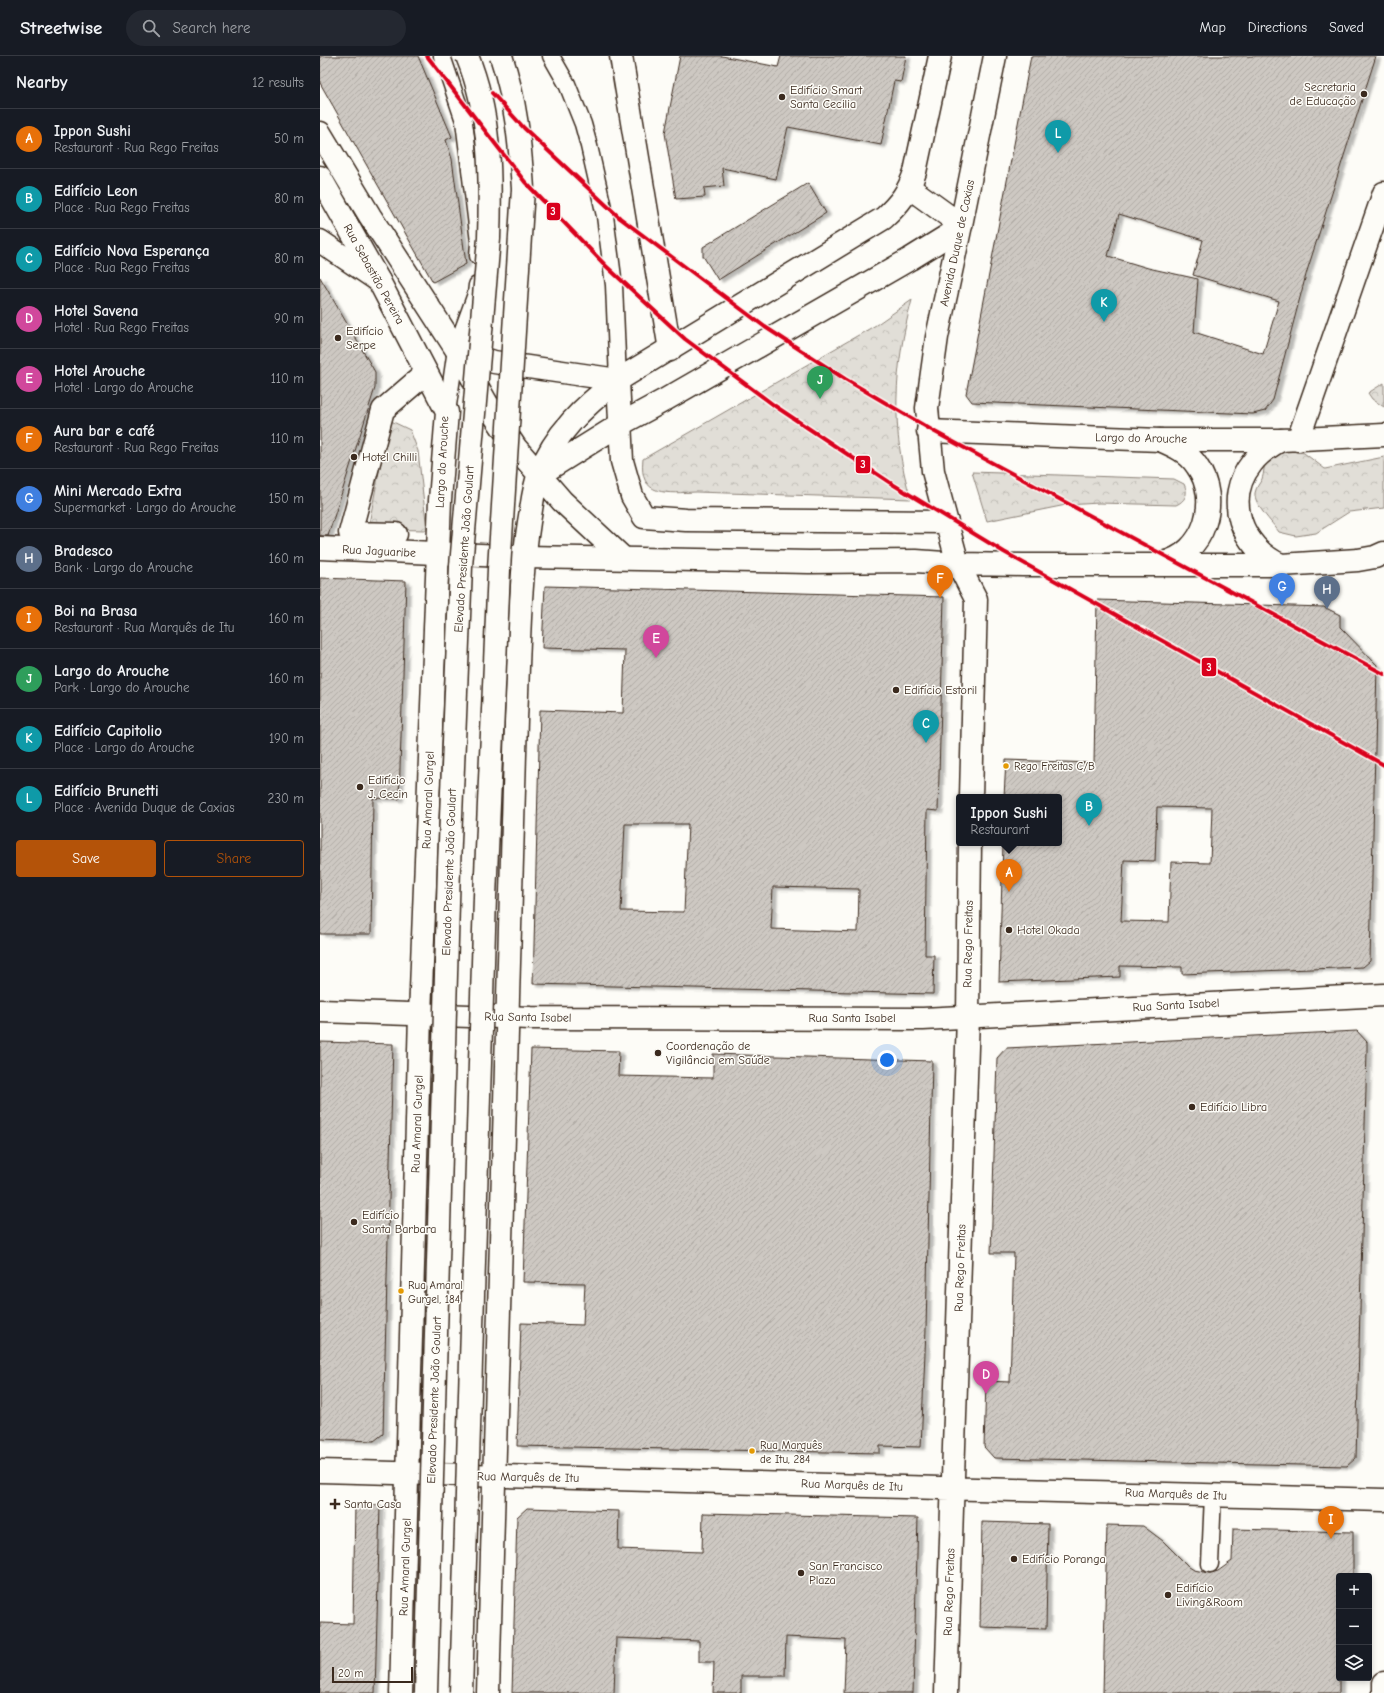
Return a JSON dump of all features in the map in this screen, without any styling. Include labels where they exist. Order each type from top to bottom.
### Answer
[{"type":"main road","name":"Elevado Presidente João Goulart","points":[[426,1693],[449,868],[462,548],[489,238],[490,199],[490,166],[484,117],[480,94],[467,56]]},
{"type":"main road","points":[[461,1693],[485,897],[499,576],[523,189],[514,102],[502,56]]},
{"type":"main road","points":[[621,56],[670,350]]},
{"type":"main road","name":"Avenida Duque de Caxias","points":[[928,431],[927,408],[937,337],[995,56]]},
{"type":"main road","points":[[488,1693],[516,719],[524,557],[534,489],[538,475],[560,436],[571,420],[587,404],[618,380],[670,350],[884,218],[897,206],[910,188],[921,150],[942,58]]},
{"type":"main road","points":[[320,133],[370,216],[456,349],[502,428],[516,448],[562,501],[623,558]]},
{"type":"main road","name":"Rua Sebastião Pereira","points":[[320,177],[379,281],[426,373]]},
{"type":"main road","points":[[538,475],[619,425],[670,398],[910,259],[952,233],[961,225],[910,188]]},
{"type":"main road","points":[[1281,565],[1272,561],[1257,550],[1246,534],[1239,517],[1238,498],[1242,480],[1251,463],[1265,450],[1290,440],[1308,406],[1384,193]]},
{"type":"main road","points":[[320,241],[379,281]]},
{"type":"main road","points":[[456,349],[494,362],[618,380]]},
{"type":"main road","points":[[396,534],[350,533],[383,410],[426,373]]},
{"type":"main road","name":"Largo do Arouche","points":[[426,373],[446,412],[438,554]]},
{"type":"main road","points":[[618,380],[619,425],[622,461],[632,496],[644,517],[686,520],[947,522]]},
{"type":"main road","points":[[928,431],[933,471],[958,564],[976,599],[971,794]]},
{"type":"main road","name":"Largo do Arouche","points":[[928,431],[1160,440],[1290,440],[1384,435]]},
{"type":"main road","points":[[1151,565],[1167,562],[1187,551],[1201,532],[1208,510],[1207,487],[1205,479],[1197,466],[1180,450],[1160,440]]},
{"type":"main road","name":"Rua Jaguaribe","points":[[320,548],[438,554]]},
{"type":"main road","points":[[438,554],[809,562],[916,561],[958,564],[1281,565],[1381,559]]},
{"type":"main road","name":"Rua Amaral Gurgel","points":[[402,1693],[420,1015],[438,554]]},
{"type":"main road","name":"Rua Rego Freitas","points":[[946,1693],[968,1016],[970,846]]},
{"type":"main road","name":"Rua Santa Isabel","points":[[320,1011],[508,1017],[923,1018],[1384,995]]},
{"type":"main road","name":"Rua Marquês de Itu","points":[[320,1472],[1384,1500]]},
{"type":"main road","points":[[1384,1683],[1384,1693]]},
{"type":"lane","points":[[442,56],[464,121],[479,242],[476,294],[456,349],[446,412]]},
{"type":"lane","points":[[551,56],[567,84],[583,124],[590,146],[605,216],[614,285],[618,380]]},
{"type":"lane","points":[[1210,1564],[1212,1495]]},
{"type":"green space","points":[[912,300],[901,350],[897,399],[897,424],[900,449],[904,474],[911,499],[696,492],[676,493],[666,492],[650,487],[645,481],[643,459],[876,325]]},
{"type":"green space","points":[[1384,383],[1384,407],[1372,399],[1368,393]]},
{"type":"green space","points":[[389,420],[410,430],[418,451],[427,530],[368,529]]},
{"type":"green space","points":[[1287,450],[1304,453],[1325,469],[1384,457],[1384,508],[1349,512],[1316,533],[1296,536],[1279,532],[1260,508],[1255,498],[1255,493],[1263,477],[1265,460],[1272,454]]},
{"type":"green space","points":[[972,472],[1174,479],[1184,484],[1186,494],[1184,499],[1176,505],[1099,503],[1066,505],[987,521]]},
{"type":"building","points":[[320,56],[418,56],[452,137],[446,140],[452,159],[466,264],[433,282],[320,83]]},
{"type":"building","points":[[680,56],[722,56],[778,67],[781,56],[906,56],[901,82],[894,81],[881,145],[788,127],[776,179],[722,168],[724,186],[704,188],[705,197],[676,199],[665,133]]},
{"type":"building","points":[[1031,56],[1376,56],[1307,271],[1273,400],[1265,411],[1253,414],[972,402],[966,394]],"holes":[[[1119,214],[1203,240],[1193,275],[1279,301],[1263,354],[1194,332],[1198,279],[1148,268],[1108,256]]]},
{"type":"building","points":[[808,183],[826,213],[718,280],[703,256],[703,247]]},
{"type":"building","points":[[320,277],[375,372],[375,388],[328,536],[320,536]]},
{"type":"building","points":[[320,578],[406,581],[399,799],[373,798],[371,934],[320,934]]},
{"type":"building","points":[[545,586],[944,597],[938,811],[927,810],[925,955],[934,955],[933,994],[533,984],[540,710],[623,713],[625,650],[542,648]],"holes":[[[625,824],[688,824],[684,912],[621,911]],[[773,887],[859,889],[858,932],[771,929]]]},
{"type":"building","points":[[1097,600],[1324,607],[1340,615],[1340,627],[1377,665],[1370,961],[1363,967],[1182,974],[1182,967],[1120,966],[1120,977],[999,982],[1003,846],[1062,846],[1062,794],[1004,794],[1006,760],[1094,763]],"holes":[[[1157,807],[1212,808],[1210,863],[1171,862],[1169,922],[1121,921],[1124,860],[1155,861]]]},
{"type":"building","points":[[1357,1031],[1367,1042],[1367,1051],[1356,1458],[1347,1466],[994,1458],[984,1447],[986,1381],[1010,1382],[1014,1253],[991,1253],[997,1058],[1006,1048]]},
{"type":"building","points":[[320,1042],[393,1044],[383,1434],[374,1441],[320,1439]]},
{"type":"building","points":[[531,1049],[619,1051],[618,1076],[713,1078],[713,1054],[932,1061],[926,1329],[921,1447],[880,1446],[880,1453],[517,1446],[521,1323],[583,1325],[585,1283],[523,1282]]},
{"type":"building","points":[[355,1504],[380,1505],[375,1693],[320,1693],[320,1623],[353,1624]]},
{"type":"building","points":[[527,1508],[619,1511],[618,1549],[702,1552],[703,1513],[918,1518],[913,1693],[844,1693],[846,1640],[786,1637],[785,1676],[741,1676],[741,1693],[713,1693],[714,1662],[699,1662],[699,1641],[616,1638],[614,1693],[512,1693],[517,1517]]},
{"type":"building","points":[[982,1522],[1048,1524],[1046,1629],[980,1627]]},
{"type":"building","points":[[1107,1525],[1143,1526],[1163,1541],[1189,1567],[1194,1570],[1210,1573],[1218,1571],[1232,1561],[1233,1529],[1353,1532],[1353,1573],[1336,1573],[1336,1681],[1339,1681],[1339,1693],[1103,1693]]},
{"type":"transit line","name":"3","points":[[427,56],[525,182],[606,266],[685,339],[775,406],[889,482],[1004,552],[1384,765]]},
{"type":"transit line","name":"3","points":[[492,93],[524,128],[620,218],[765,327],[845,379],[935,432],[1384,674]]},
{"type":"place","name":"Secretaria de Educação","points":[[1364,94]]},
{"type":"place","name":"Edifício Smart Santa Cecilia","points":[[782,97]]},
{"type":"place","name":"Edifício Brunetti","points":[[1058,153]]},
{"type":"place","name":"Edifício Capitolio","points":[[1104,322]]},
{"type":"place","name":"Edifício Serpe","points":[[338,338]]},
{"type":"place","name":"Largo do Arouche","points":[[820,399]]},
{"type":"place","name":"Hotel Chilli","points":[[354,457]]},
{"type":"place","name":"Aura bar e café","points":[[940,598]]},
{"type":"place","name":"Mini Mercado Extra","points":[[1282,606]]},
{"type":"place","name":"Bradesco","points":[[1327,609]]},
{"type":"place","name":"Hotel Arouche","points":[[656,658]]},
{"type":"place","name":"Edifício Estoril","points":[[896,690]]},
{"type":"place","name":"Edifício Nova Esperança","points":[[926,743]]},
{"type":"place","name":"Rego Freitas C/B","points":[[1006,766]]},
{"type":"place","name":"Edifício J. Cecin","points":[[360,787]]},
{"type":"place","name":"Edifício Leon","points":[[1089,826]]},
{"type":"place","name":"Ippon Sushi","points":[[1009,892]]},
{"type":"place","name":"Hotel Okada","points":[[1009,930]]},
{"type":"place","name":"Coordenação de Vigilância em Saúde","points":[[658,1053]]},
{"type":"place","name":"Edifício Libra","points":[[1192,1107]]},
{"type":"place","name":"Edifício Santa Barbara","points":[[354,1222]]},
{"type":"place","name":"Rua Amaral Gurgel, 184","points":[[401,1291]]},
{"type":"place","name":"Hotel Savena","points":[[986,1394]]},
{"type":"place","name":"Rua Marquês de Itu, 284","points":[[752,1451]]},
{"type":"place","name":"Santa Casa","points":[[335,1504]]},
{"type":"place","name":"Boi na Brasa","points":[[1331,1539]]},
{"type":"place","name":"Edifício Poranga","points":[[1014,1559]]},
{"type":"place","name":"San Francisco Plaza","points":[[801,1573]]},
{"type":"place","name":"Edifício Living&Room","points":[[1168,1595]]}]
